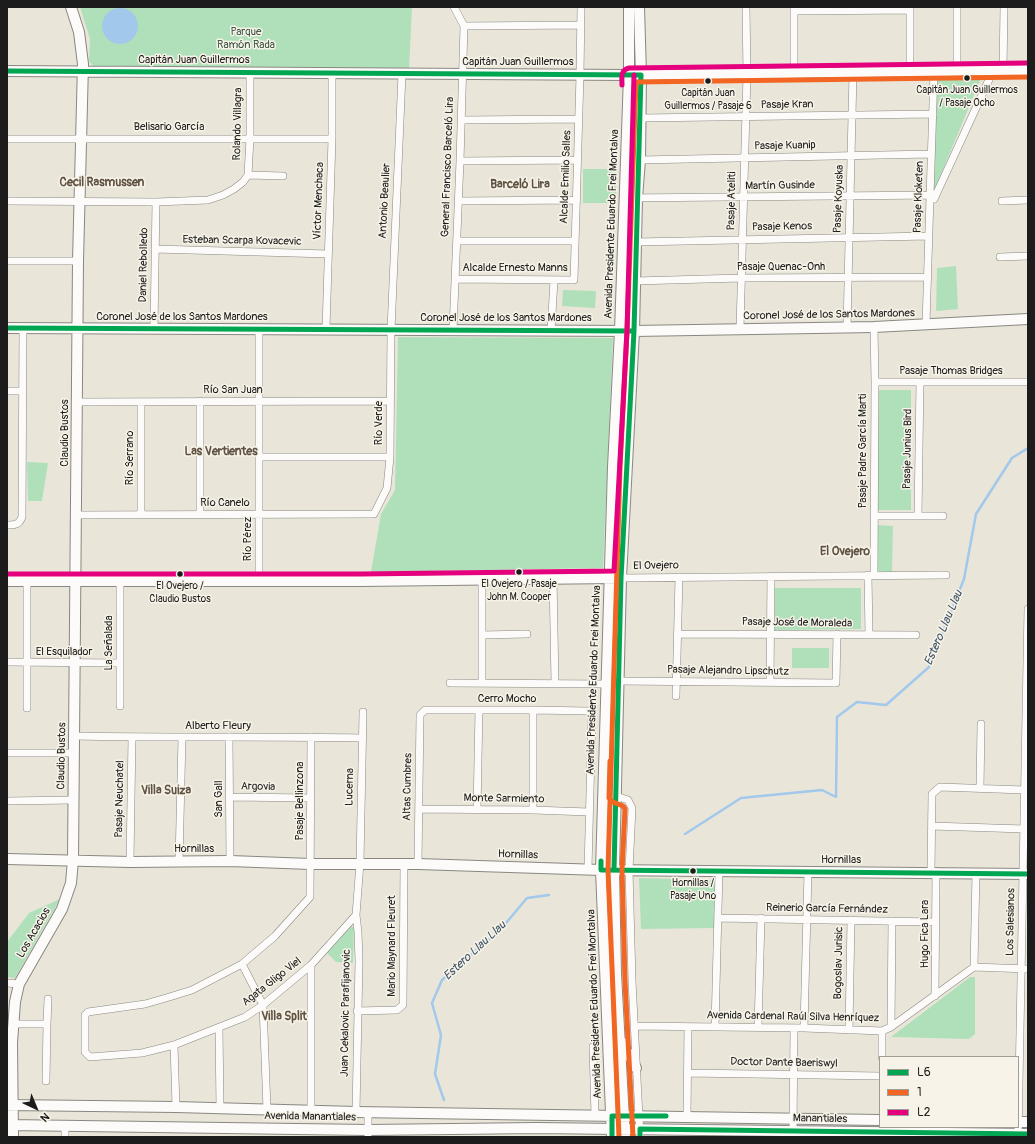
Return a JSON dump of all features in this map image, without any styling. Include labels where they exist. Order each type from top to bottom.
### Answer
[{"type":"street","name":"Claudio Bustos","points":[[71,7],[81,40],[82,52],[78,261],[73,860]]},
{"type":"street","points":[[454,7],[464,26],[581,25]]},
{"type":"street","name":"Alcalde Emilio Salles","points":[[574,280],[581,7]]},
{"type":"street","name":"Avenida Presidente Eduardo Frei Montalva","points":[[612,1133],[601,870],[609,578],[629,75],[629,7]]},
{"type":"street","name":"Avenida Presidente Eduardo Frei Montalva","points":[[624,1133],[616,974],[614,870],[621,578],[634,331],[637,198],[640,160],[641,75],[639,7]]},
{"type":"street","name":"Pasaje Ateliti","points":[[740,329],[747,74],[746,7]]},
{"type":"street","points":[[957,7],[957,71]]},
{"type":"street","points":[[1003,71],[1004,7]]},
{"type":"street","points":[[794,73],[794,9],[910,9],[910,72]]},
{"type":"street","name":"General Francisco Barceló Lira","points":[[453,330],[464,26]]},
{"type":"street","name":"Capitán Juan Guillermos","points":[[7,71],[641,75],[1028,70]]},
{"type":"street","points":[[933,195],[992,71]]},
{"type":"street","name":"Rolando Villagra","points":[[248,175],[250,138],[250,72]]},
{"type":"street","name":"Pasaje Koyuska","points":[[846,327],[853,72]]},
{"type":"street","name":"Pasaje Kloketen","points":[[926,324],[930,209],[933,195],[932,154],[934,72]]},
{"type":"street","name":"Víctor Menchaca","points":[[326,330],[332,139],[332,73]]},
{"type":"street","name":"Antonio Beaulier","points":[[391,330],[402,74]]},
{"type":"street","name":"Pasaje Kran","points":[[641,118],[933,114]]},
{"type":"street","points":[[461,120],[579,119]]},
{"type":"street","name":"Belisario García","points":[[7,139],[332,139]]},
{"type":"street","name":"Pasaje Kuanip","points":[[640,160],[932,154]]},
{"type":"street","points":[[460,162],[578,160]]},
{"type":"street","points":[[7,201],[156,202],[208,200],[234,189],[243,182],[248,175],[283,176]]},
{"type":"street","name":"Martín Gusinde","points":[[624,198],[933,195]]},
{"type":"street","points":[[458,201],[576,200]]},
{"type":"street","points":[[1002,201],[1028,200]]},
{"type":"street","name":"Daniel Rebolledo","points":[[154,329],[156,202]]},
{"type":"street","name":"Pasaje Kenos","points":[[636,242],[929,236]]},
{"type":"street","points":[[457,241],[575,241]]},
{"type":"street","name":"Esteban Scarpa Kovacevic","points":[[155,249],[328,254]]},
{"type":"street","points":[[1000,257],[1028,256]]},
{"type":"street","points":[[7,261],[78,261]]},
{"type":"street","name":"Pasaje Quenac-Onh","points":[[635,281],[741,278],[928,277]]},
{"type":"street","name":"Alcalde Ernesto Manns","points":[[455,279],[574,280]]},
{"type":"street","points":[[551,330],[554,280]]},
{"type":"street","name":"Coronel José de los Santos Mardones","points":[[7,328],[634,331],[874,327],[1028,319]]},
{"type":"street","name":"Pasaje Padre García Marti","points":[[869,635],[874,516],[874,327]]},
{"type":"street","points":[[7,525],[16,525],[22,517],[23,328]]},
{"type":"street","name":"Río Pérez","points":[[259,329],[259,581]]},
{"type":"street","name":"Río Verde","points":[[374,514],[387,488],[390,457],[391,330]]},
{"type":"street","name":"Pasaje Thomas Bridges","points":[[875,382],[1028,382]]},
{"type":"street","name":"Pasaje Junius Bird","points":[[918,516],[920,382]]},
{"type":"street","points":[[7,391],[23,391]]},
{"type":"street","points":[[200,401],[200,514]]},
{"type":"street","name":"Río San Juan","points":[[77,402],[390,401]]},
{"type":"street","name":"Río Serrano","points":[[140,402],[141,514]]},
{"type":"street","points":[[259,457],[390,457]]},
{"type":"street","name":"Río Canelo","points":[[76,515],[374,514]]},
{"type":"street","points":[[874,516],[943,516]]},
{"type":"street","name":"El Ovejero","points":[[7,581],[482,580],[553,578],[946,575]]},
{"type":"street","points":[[770,682],[771,576]]},
{"type":"street","points":[[676,696],[679,577]]},
{"type":"street","points":[[553,578],[555,684]]},
{"type":"street","points":[[482,580],[482,684]]},
{"type":"street","points":[[27,581],[27,708]]},
{"type":"street","name":"La Señalada","points":[[120,581],[120,706]]},
{"type":"street","name":"Los Salesianos","points":[[1022,1135],[1026,873],[1024,790],[1026,778],[1028,610]]},
{"type":"street","points":[[482,635],[527,634]]},
{"type":"street","name":"Pasaje José de Moraleda","points":[[677,634],[916,635]]},
{"type":"street","name":"Pasaje Alejandro Lipschutz","points":[[618,681],[836,683],[837,634]]},
{"type":"street","name":"El Esquilador","points":[[7,662],[120,663]]},
{"type":"street","points":[[450,684],[606,684]]},
{"type":"street","name":"Cerro Mocho","points":[[422,712],[425,710],[533,710],[588,711],[591,713]]},
{"type":"street","points":[[477,810],[479,710]]},
{"type":"street","points":[[533,710],[533,810]]},
{"type":"street","name":"Lucerna","points":[[360,864],[363,712]]},
{"type":"street","name":"Altas Cumbres","points":[[418,864],[420,715],[422,712]]},
{"type":"street","name":"Avenida Presidente Eduardo Frei Montalva","points":[[588,869],[591,713]]},
{"type":"street","points":[[981,724],[980,789],[1024,790]]},
{"type":"street","name":"Alberto Fleury","points":[[74,736],[182,738],[362,738]]},
{"type":"street","name":"Pasaje Neuchatel","points":[[130,862],[132,737]]},
{"type":"street","name":"San Gall","points":[[229,737],[230,861]]},
{"type":"street","name":"Pasaje Bellinzona","points":[[87,1055],[85,1052],[85,1015],[88,1012],[145,1004],[192,990],[242,964],[274,936],[310,897],[310,737]]},
{"type":"street","points":[[179,861],[182,738]]},
{"type":"street","points":[[7,753],[74,753]]},
{"type":"street","name":"Hugo Fica Lara","points":[[935,996],[936,922],[932,794],[940,787],[980,789]]},
{"type":"street","points":[[616,796],[628,800],[632,808],[629,870],[634,1026],[640,1133]]},
{"type":"street","name":"Argovia","points":[[230,797],[311,798]]},
{"type":"street","points":[[7,801],[73,800]]},
{"type":"street","name":"Monte Sarmiento","points":[[419,809],[589,812]]},
{"type":"street","points":[[932,826],[1024,829]]},
{"type":"street","name":"Hornillas","points":[[7,859],[130,862],[230,861],[311,864],[404,863],[601,870],[1026,873]]},
{"type":"street","name":"Los Acacios","points":[[13,1137],[10,1125],[10,1043],[19,984],[62,909],[71,883],[73,860]]},
{"type":"street","name":"Mario Maynard Fleuret","points":[[358,1011],[397,1010],[403,1005],[404,863]]},
{"type":"street","points":[[356,915],[360,864]]},
{"type":"street","points":[[715,1027],[719,871]]},
{"type":"street","points":[[804,1028],[808,872]]},
{"type":"street","points":[[976,872],[974,967],[1025,969]]},
{"type":"street","name":"Juan Cekalovic Parafijanovic","points":[[356,915],[358,932],[356,1112]]},
{"type":"street","name":"Agata Gligo Viel","points":[[87,1055],[90,1057],[142,1053],[174,1045],[245,1017],[311,965],[356,915]]},
{"type":"street","name":"Reinerio García Fernández","points":[[718,918],[936,922]]},
{"type":"street","points":[[758,1028],[761,918]]},
{"type":"street","name":"Bogoslav Jurisic","points":[[850,1030],[851,920]]},
{"type":"street","points":[[891,1027],[892,921]]},
{"type":"street","points":[[242,964],[263,1004],[267,1109]]},
{"type":"street","points":[[311,965],[311,1110]]},
{"type":"street","name":"Avenida Cardenal Raúl Silva Henríquez","points":[[634,1026],[804,1028],[882,1031],[891,1027],[974,967]]},
{"type":"street","points":[[7,983],[19,984]]},
{"type":"street","points":[[46,1081],[48,999]]},
{"type":"street","points":[[14,1024],[47,1024]]},
{"type":"street","points":[[687,1117],[688,1027]]},
{"type":"street","points":[[219,1028],[220,1108]]},
{"type":"street","points":[[792,1131],[794,1028]]},
{"type":"street","points":[[882,1031],[882,1056]]},
{"type":"street","points":[[620,1038],[636,1068]]},
{"type":"street","points":[[174,1045],[176,1107]]},
{"type":"street","points":[[593,1047],[595,1115]]},
{"type":"street","name":"Doctor Dante Baeriswyl","points":[[688,1073],[879,1076]]},
{"type":"street","name":"Avenida Manantiales","points":[[10,1106],[176,1107],[356,1112],[612,1116]]},
{"type":"street","points":[[368,1112],[368,1133]]},
{"type":"street","name":"Manantiales","points":[[612,1116],[879,1120]]},
{"type":"street","name":"Avenida Manantiales","points":[[10,1125],[65,1125],[285,1133],[368,1133],[500,1128],[612,1133]]},
{"type":"street","points":[[65,1125],[65,1137]]},
{"type":"street","name":"Manantiales","points":[[612,1133],[792,1131],[882,1134],[1022,1135]]},
{"type":"green space","name":"Parque Ramón Rada","points":[[80,7],[412,7],[409,70],[107,70],[93,66],[89,61],[90,39]]},
{"type":"green space","points":[[936,70],[984,71],[934,191]]},
{"type":"green space","points":[[583,169],[616,169],[616,203],[583,203]]},
{"type":"green space","points":[[956,266],[958,309],[936,311],[937,268]]},
{"type":"green space","points":[[563,290],[596,291],[595,308],[562,306]]},
{"type":"green space","points":[[398,337],[613,338],[603,568],[371,572],[381,514],[395,490]]},
{"type":"green space","points":[[877,390],[911,390],[911,510],[877,510]]},
{"type":"green space","points":[[27,462],[48,463],[42,501],[28,501]]},
{"type":"green space","points":[[877,525],[893,526],[892,572],[877,571]]},
{"type":"green space","points":[[775,588],[861,588],[861,629],[775,630]]},
{"type":"green space","points":[[792,648],[829,648],[829,668],[792,668]]},
{"type":"green space","points":[[639,878],[715,880],[715,928],[641,929]]},
{"type":"green space","points":[[60,899],[15,978],[7,977],[7,942],[29,913]]},
{"type":"green space","points":[[350,926],[354,927],[353,963],[336,962],[326,952]]},
{"type":"green space","points":[[970,977],[975,977],[975,1034],[969,1039],[891,1037]]},
{"type":"water","points":[[124,8],[133,13],[137,19],[137,33],[133,39],[124,44],[116,44],[107,39],[103,33],[102,22],[107,13],[113,9]]},
{"type":"waterway","name":"Estero Llau Llau","points":[[685,834],[741,798],[822,790],[836,797],[837,717],[857,702],[886,705],[929,667],[964,579],[976,514],[1012,458],[1028,448]]},
{"type":"waterway","name":"Estero Llau Llau","points":[[444,1100],[435,1074],[441,1035],[432,1003],[442,980],[501,929],[527,898],[549,895]]},
{"type":"transit line","name":"L2","points":[[622,85],[623,72],[629,68],[1028,63]]},
{"type":"transit line","name":"L6","points":[[7,71],[641,75],[634,331],[621,578],[614,870]]},
{"type":"transit line","name":"L2","points":[[7,574],[360,574],[614,571],[627,331],[634,75]]},
{"type":"transit line","name":"1","points":[[619,1137],[608,870],[620,467],[627,331],[636,82],[1028,77]]},
{"type":"transit line","name":"L6","points":[[7,328],[634,331]]},
{"type":"transit line","name":"1","points":[[610,761],[609,798],[613,802],[623,806],[625,809],[622,870],[625,981],[633,1137]]},
{"type":"transit line","name":"L6","points":[[601,861],[601,870],[1028,874]]},
{"type":"transit line","name":"L6","points":[[612,1137],[612,1116],[666,1116]]},
{"type":"transit line","name":"L6","points":[[640,1137],[640,1129],[1028,1134]]},
{"type":"place","name":"Capitán Juan Guillermos / Pasaje Ocho","points":[[967,78]]},
{"type":"place","name":"Capitán Juan Guillermos / Pasaje 6","points":[[708,81]]},
{"type":"place","name":"El Ovejero / Pasaje John M. Cooper","points":[[519,572]]},
{"type":"place","name":"El Ovejero / Claudio Bustos","points":[[180,574]]},
{"type":"place","name":"Hornillas / Pasaje Uno","points":[[693,871]]},
{"type":"district","name":"Cecil Rasmussen","points":[[102,183]]},
{"type":"district","name":"Barceló Lira","points":[[520,185]]},
{"type":"district","name":"Las Vertientes","points":[[221,452]]},
{"type":"district","name":"El Ovejero","points":[[845,552]]},
{"type":"district","name":"Villa Suiza","points":[[166,791]]},
{"type":"district","name":"Villa Split","points":[[284,1017]]}]
